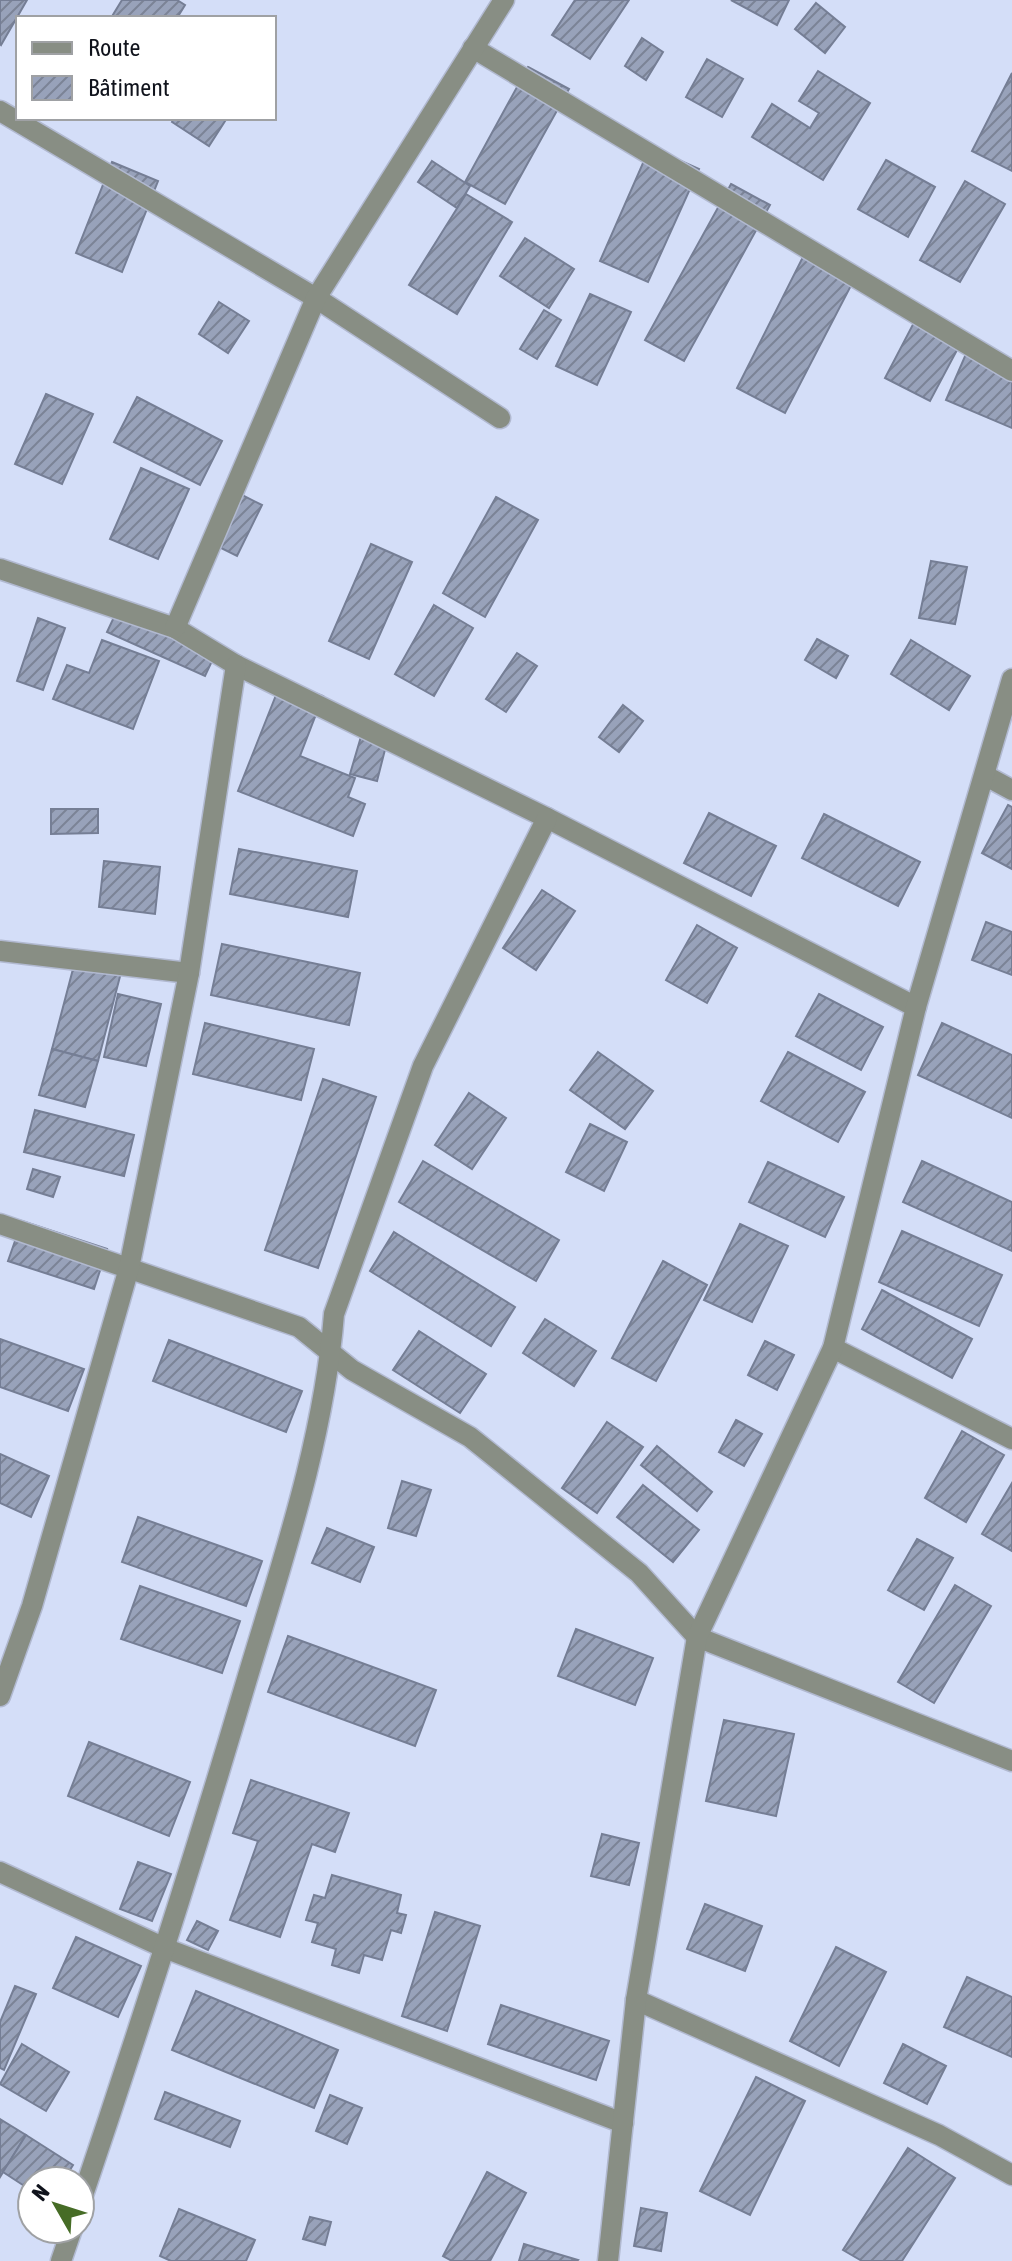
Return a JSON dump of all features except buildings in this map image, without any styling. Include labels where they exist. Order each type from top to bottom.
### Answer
[{"type":"street","points":[[175,628],[316,298],[504,0]]},
{"type":"street","points":[[473,48],[1012,371]]},
{"type":"street","points":[[0,111],[316,298],[500,418]]},
{"type":"street","points":[[0,569],[175,628],[236,665],[547,818],[916,1007]]},
{"type":"street","points":[[0,1696],[32,1606],[129,1268],[189,973],[236,665]]},
{"type":"street","points":[[608,2261],[636,2000],[697,1637],[833,1348],[916,1007],[1012,679]]},
{"type":"street","points":[[986,776],[1012,790]]},
{"type":"street","points":[[93,2165],[167,1949],[304,1488],[331,1353],[334,1314],[423,1066],[547,818]]},
{"type":"street","points":[[0,951],[189,973]]},
{"type":"street","points":[[0,1224],[299,1327],[352,1370],[470,1437],[639,1573],[697,1637],[1012,1761]]},
{"type":"street","points":[[833,1348],[1012,1439]]},
{"type":"street","points":[[0,1872],[167,1949],[623,2123]]},
{"type":"street","points":[[636,2000],[939,2135],[1012,2175]]}]
